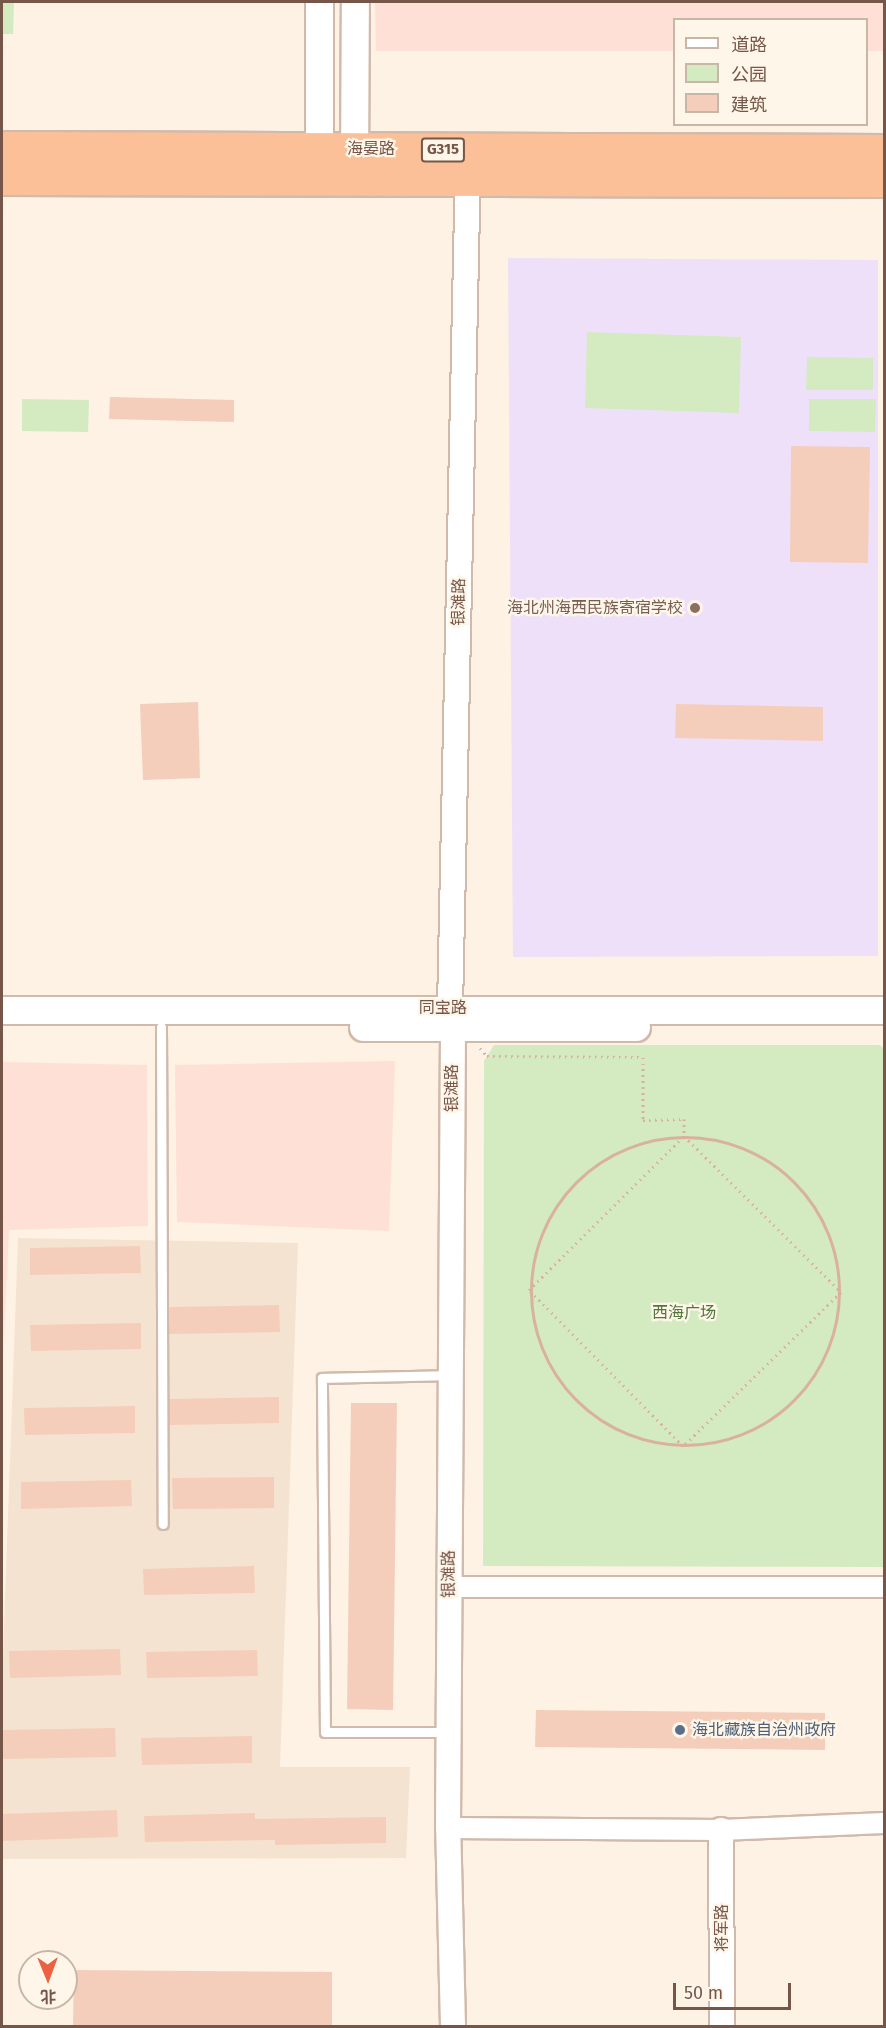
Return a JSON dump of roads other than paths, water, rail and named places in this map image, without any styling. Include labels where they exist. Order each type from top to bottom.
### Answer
[{"type":"highway","name":"海晏路","points":[[2,148],[885,151]]},
{"type":"highway","name":"海晏路","points":[[2,179],[885,181]]},
{"type":"main road","points":[[319,2],[319,180]]},
{"type":"main road","points":[[354,2],[354,180]]},
{"type":"main road","name":"同宝路","points":[[2,1010],[885,1027]]},
{"type":"main road","name":"同宝路","points":[[2,1028],[161,1028],[452,1018],[885,1010]]},
{"type":"street","name":"银滩路","points":[[453,2026],[448,1827],[452,1018],[468,150]]},
{"type":"street","points":[[449,1587],[885,1587]]},
{"type":"street","points":[[448,1827],[721,1830],[885,1823]]},
{"type":"street","name":"将军路","points":[[721,1830],[722,2026]]},
{"type":"lane","points":[[161,1028],[163,1524]]},
{"type":"lane","points":[[448,1732],[326,1732],[322,1378],[450,1375]]},
{"type":"place","name":"海北州海西民族寄宿学校","points":[[695,608]]},
{"type":"place","name":"海北藏族自治州政府","points":[[680,1730]]},
{"type":"park label","name":"西海广场","points":[[684,1313]]}]
